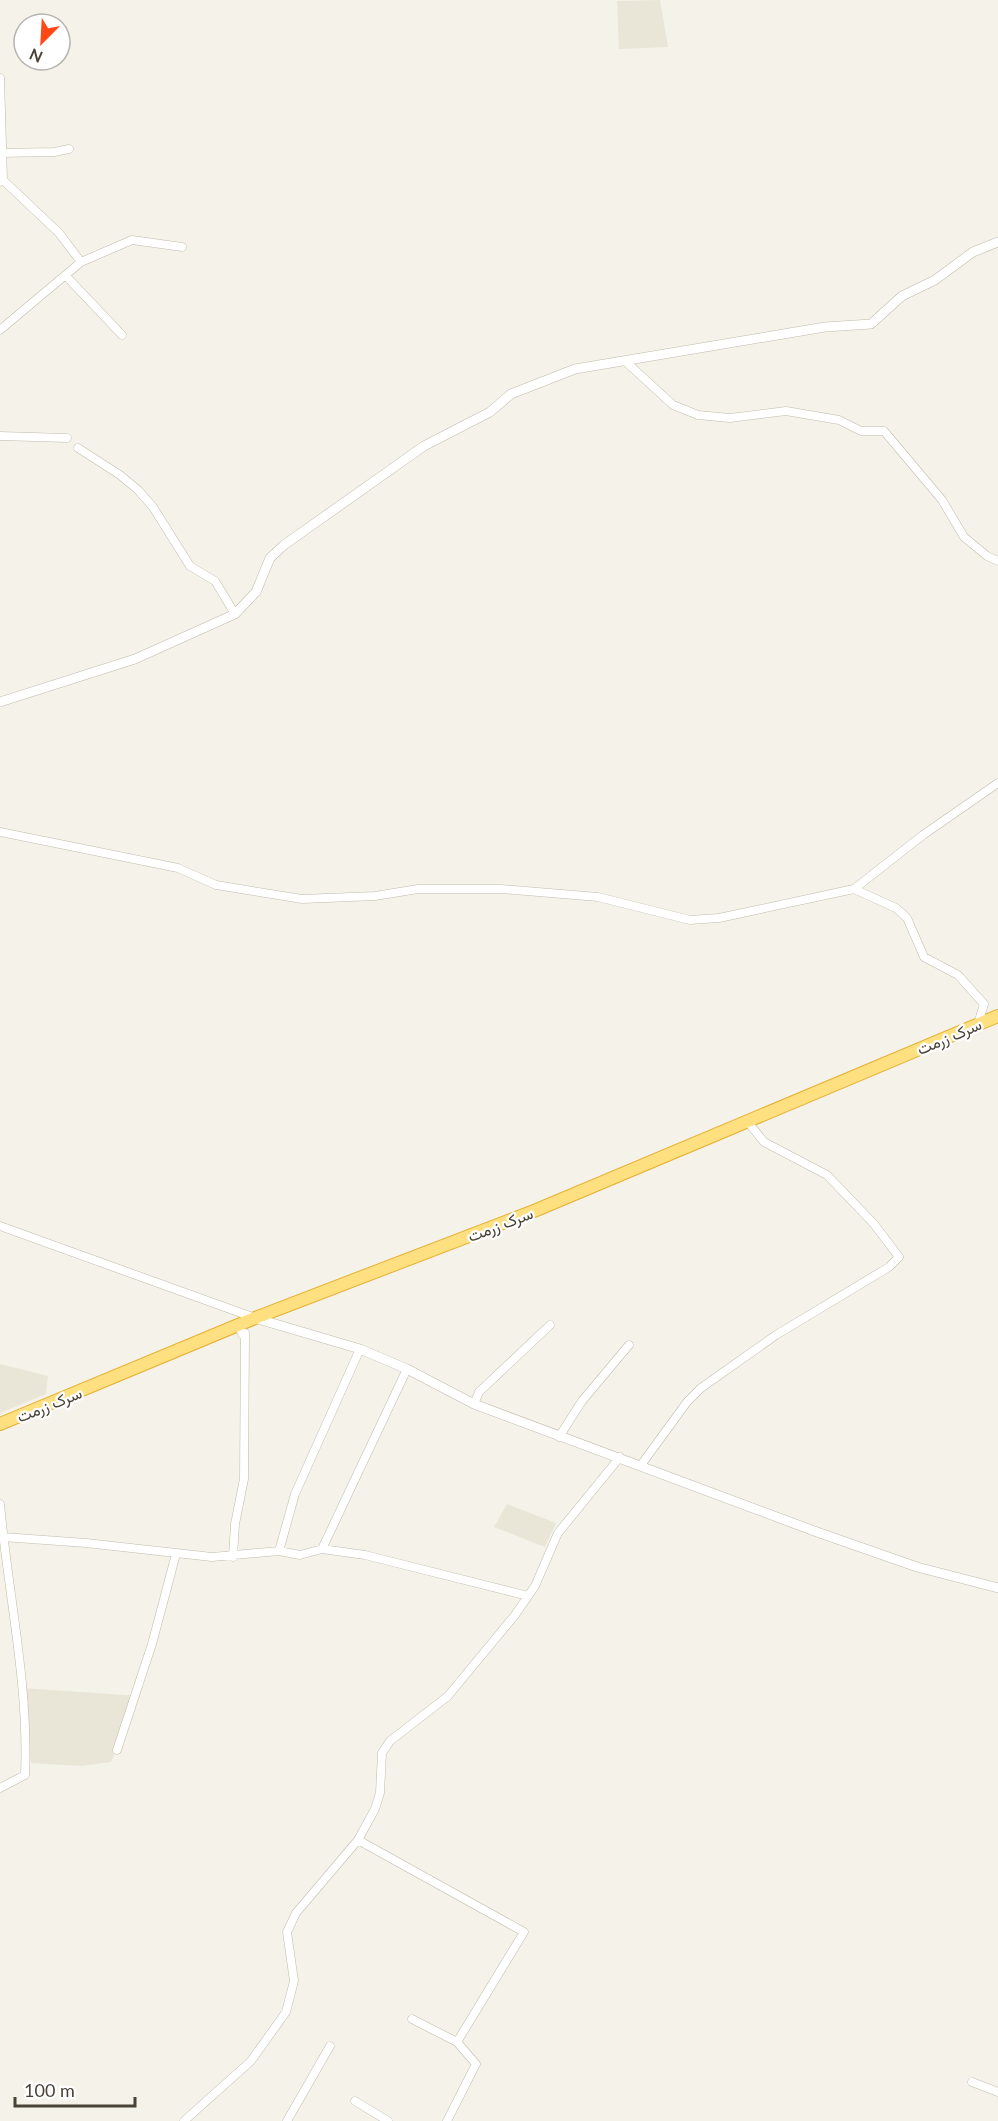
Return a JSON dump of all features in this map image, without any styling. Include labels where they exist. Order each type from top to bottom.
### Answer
[{"type":"highway","name":"سرک زرمت","points":[[0,1424],[255,1318],[534,1211],[998,1016]]},
{"type":"street","points":[[0,78],[1,181],[59,233],[81,262]]},
{"type":"street","points":[[0,153],[54,152],[69,148]]},
{"type":"street","points":[[0,330],[81,262],[132,240],[182,247]]},
{"type":"street","points":[[0,702],[135,659],[235,614],[256,592],[270,558],[284,545],[424,446],[490,412],[511,394],[575,369],[814,329],[871,324],[902,296],[935,280],[973,252],[998,242]]},
{"type":"street","points":[[66,276],[122,335]]},
{"type":"street","points":[[625,361],[673,405],[698,415],[730,418],[786,411],[840,420],[861,431],[884,431],[942,500],[963,537],[998,561]]},
{"type":"street","points":[[0,436],[67,438]]},
{"type":"street","points":[[78,448],[120,475],[138,490],[153,507],[190,566],[215,581],[235,614]]},
{"type":"street","points":[[0,832],[178,868],[216,885],[302,899],[375,896],[430,889],[501,889],[598,897],[690,920],[729,916],[854,889],[897,854],[998,783]]},
{"type":"street","points":[[854,889],[896,908],[907,918],[924,957],[958,975],[984,1004],[978,1024]]},
{"type":"street","points":[[641,1465],[687,1402],[701,1388],[776,1335],[889,1267],[898,1257],[874,1224],[827,1175],[764,1142],[747,1121]]},
{"type":"street","points":[[0,1227],[255,1318],[360,1349],[407,1369],[474,1404],[917,1568],[998,1588]]},
{"type":"street","points":[[474,1404],[479,1392],[550,1324]]},
{"type":"street","points":[[232,1557],[244,1479],[245,1333],[242,1334],[239,1326]]},
{"type":"street","points":[[560,1437],[582,1401],[629,1345]]},
{"type":"street","points":[[279,1551],[295,1494],[360,1349]]},
{"type":"street","points":[[322,1548],[407,1369]]},
{"type":"street","points":[[184,2121],[251,2061],[286,2012],[294,1981],[287,1932],[296,1913],[358,1840],[375,1809],[380,1793],[382,1753],[390,1741],[448,1696],[536,1586],[558,1533],[620,1457]]},
{"type":"street","points":[[0,1504],[15,1611],[26,1747],[25,1774],[0,1788]]},
{"type":"street","points":[[3,1537],[86,1542],[176,1554],[232,1557],[279,1551],[300,1555],[322,1548],[365,1555],[528,1596]]},
{"type":"street","points":[[117,1750],[152,1644],[176,1554]]},
{"type":"street","points":[[358,1840],[524,1932],[457,2042]]},
{"type":"street","points":[[412,2019],[457,2042],[477,2068],[447,2121]]},
{"type":"street","points":[[287,2121],[330,2046]]},
{"type":"street","points":[[972,2082],[998,2092]]},
{"type":"street","points":[[356,2101],[388,2121]]},
{"type":"shaded area","points":[[660,0],[668,47],[619,49],[617,1]]},
{"type":"shaded area","points":[[0,1364],[48,1376],[46,1394],[0,1413]]},
{"type":"shaded area","points":[[507,1504],[556,1523],[545,1547],[494,1527]]},
{"type":"shaded area","points":[[22,1688],[140,1696],[111,1762],[81,1766],[31,1763]]}]
